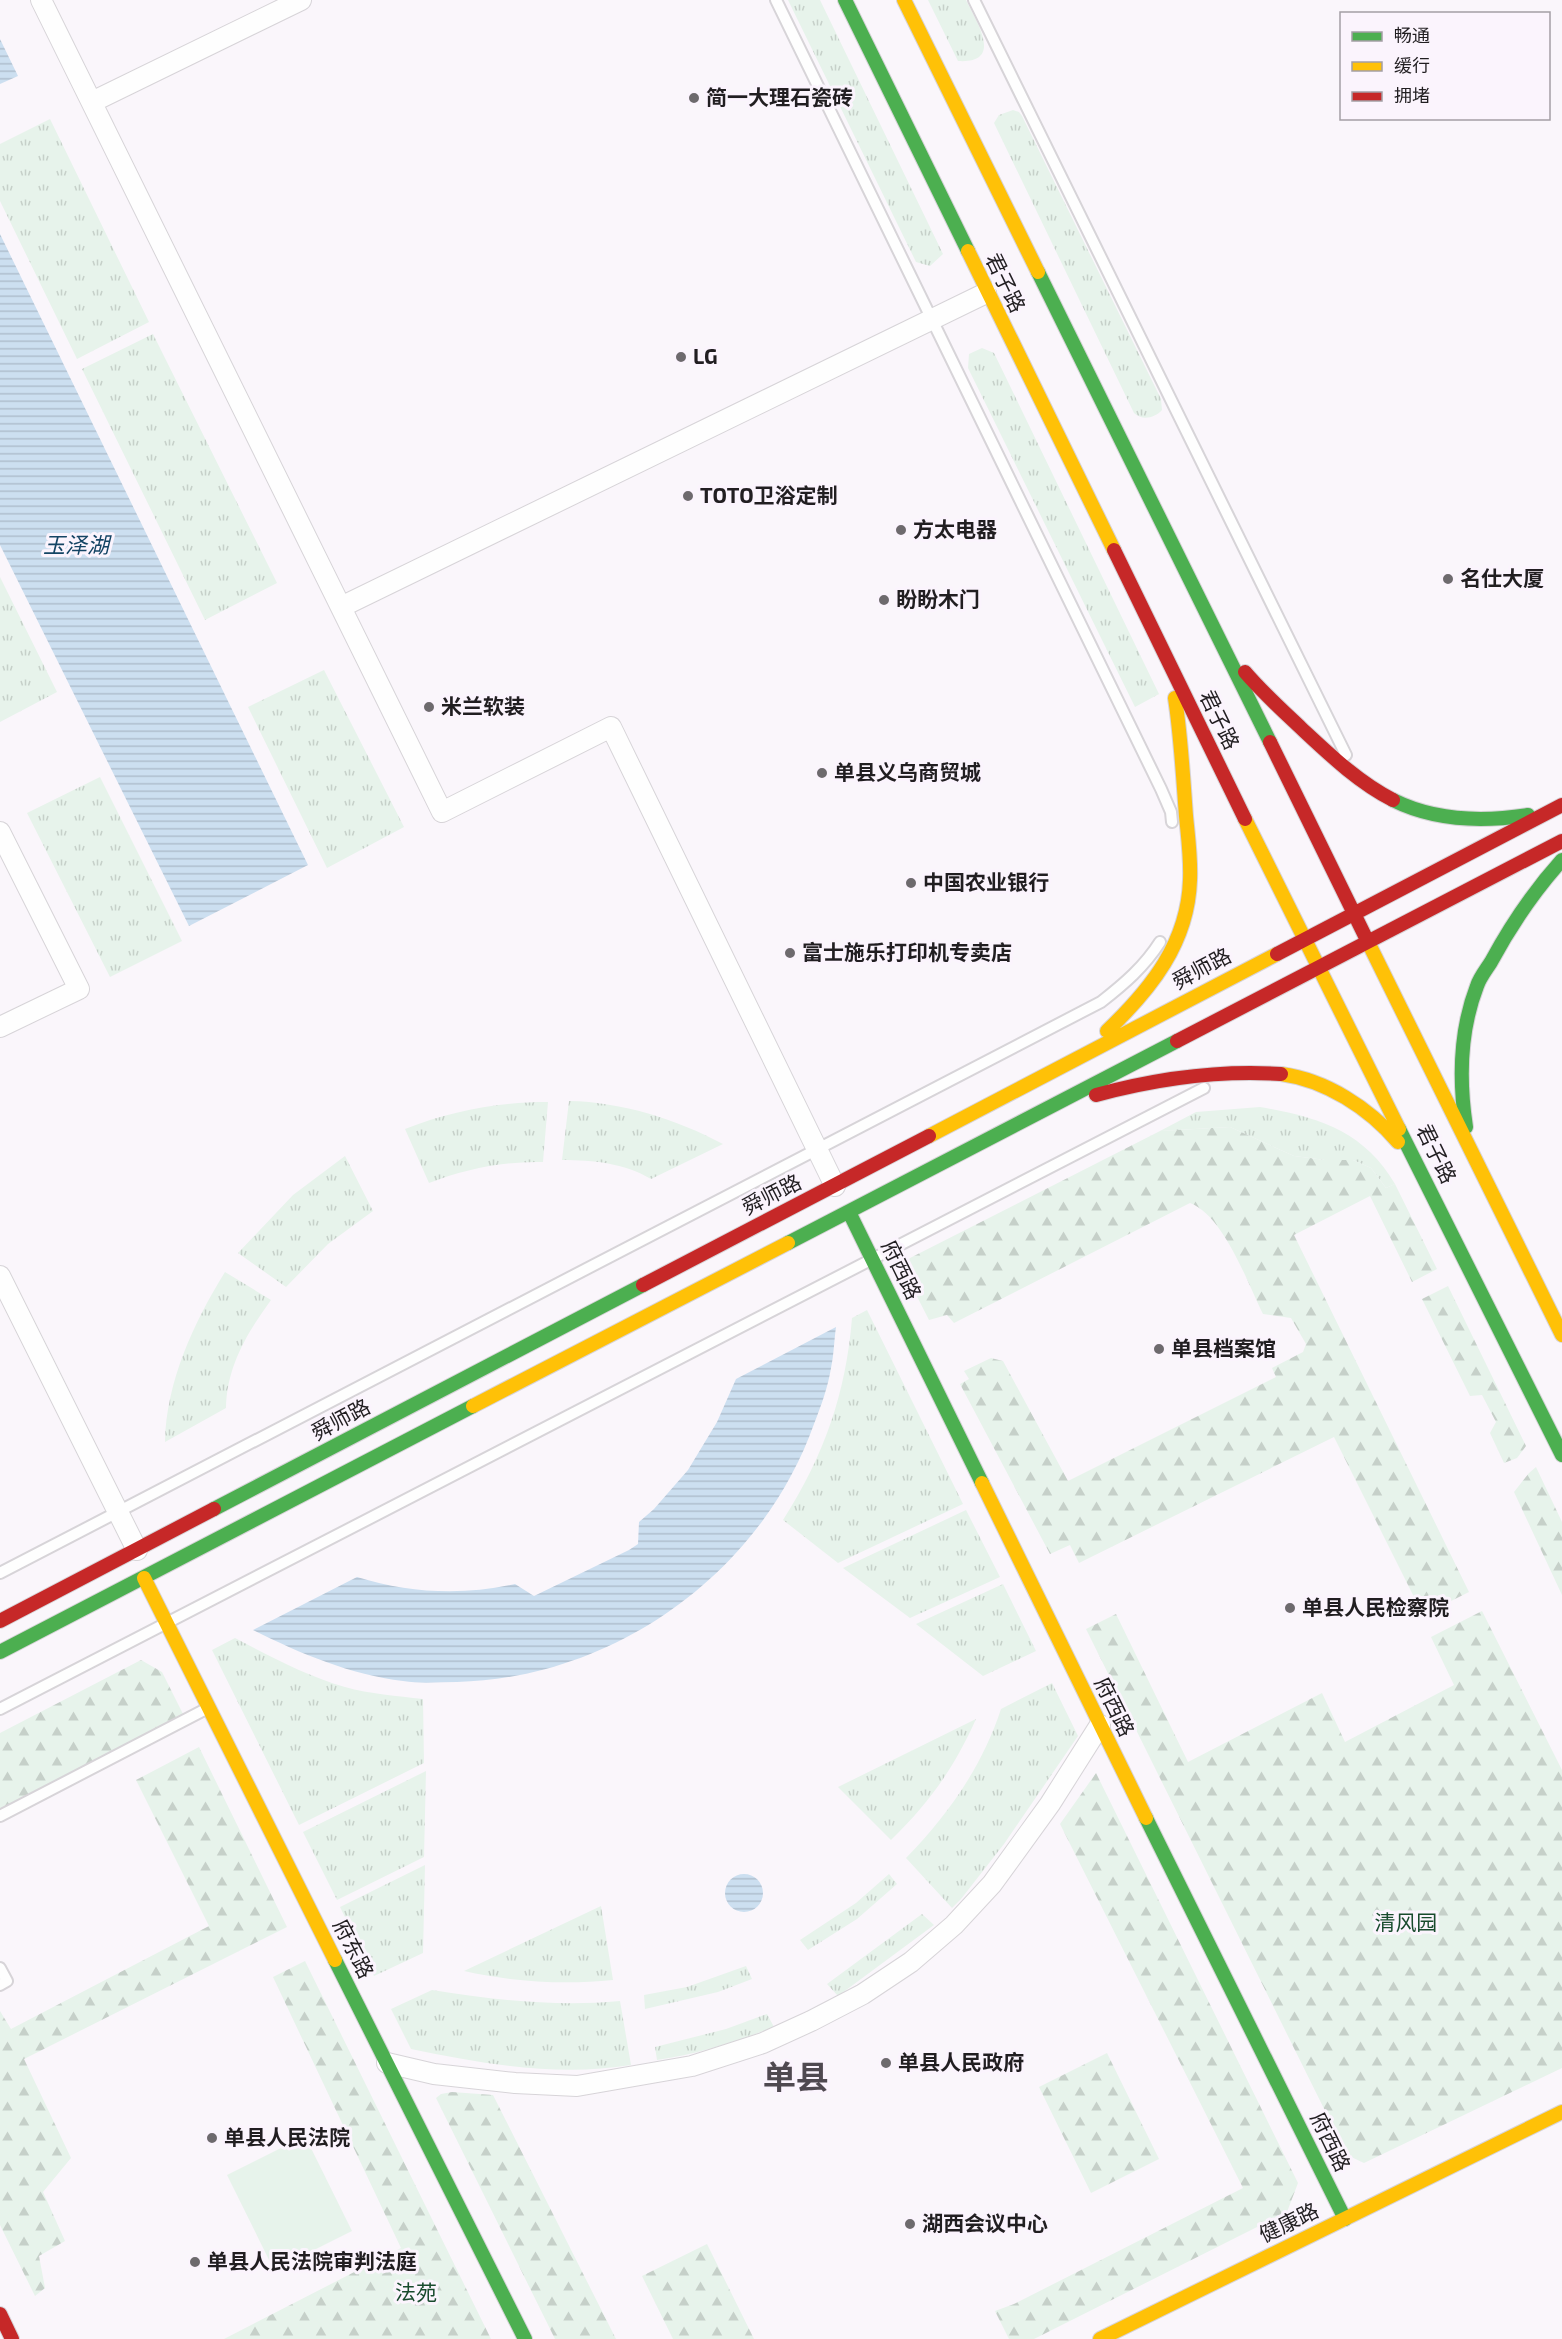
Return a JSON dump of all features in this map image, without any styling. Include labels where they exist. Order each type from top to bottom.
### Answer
[{"type":"main road","name":"君子路","points":[[844,0],[1318,968],[1562,1455]]},
{"type":"main road","name":"君子路","points":[[904,0],[1562,1335]]},
{"type":"main road","points":[[1220,640],[1247,675],[1270,699],[1324,750],[1382,794],[1410,807],[1451,816],[1488,820],[1526,816],[1562,803]]},
{"type":"main road","points":[[1063,1066],[1134,1007],[1158,978],[1176,946],[1180,912],[1190,880],[1184,759],[1169,664]]},
{"type":"main road","name":"舜师路","points":[[0,1621],[835,1186],[1562,803]]},
{"type":"main road","points":[[0,1652],[1562,841]]},
{"type":"main road","points":[[1470,1149],[1464,1112],[1464,1055],[1469,1017],[1478,985],[1524,904],[1562,860]]},
{"type":"main road","points":[[1043,1111],[1116,1089],[1189,1078],[1264,1074],[1296,1077],[1327,1089],[1382,1123],[1425,1179]]},
{"type":"main road","name":"府西路","points":[[849,1212],[1345,2219]]},
{"type":"main road","name":"府东路","points":[[144,1578],[525,2339]]},
{"type":"main road","name":"健康路","points":[[1100,2339],[1116,2335],[1562,2112]]},
{"type":"main road","points":[[0,2314],[12,2339]]},
{"type":"street","points":[[41,0],[442,812],[610,727],[835,1186]]},
{"type":"street","points":[[92,102],[301,0]]},
{"type":"street","points":[[341,607],[986,292]]},
{"type":"street","points":[[0,832],[79,989],[0,1027]]},
{"type":"street","points":[[0,1276],[137,1550]]},
{"type":"street","points":[[387,2064],[434,2074],[504,2082],[576,2086],[692,2066],[763,2043],[811,2021],[863,1994],[911,1962],[954,1925],[992,1884],[1050,1804],[1100,1725]]},
{"type":"lane","points":[[776,0],[1161,789],[1171,812],[1174,832]]},
{"type":"lane","points":[[974,0],[1357,777]]},
{"type":"lane","points":[[0,1573],[1101,1002],[1128,981],[1148,960],[1164,935]]},
{"type":"lane","points":[[0,1709],[1228,1076]]},
{"type":"lane","points":[[0,1816],[208,1708]]},
{"type":"lane","points":[[0,1968],[7,1981],[0,1985]]},
{"type":"green space","points":[[788,0],[820,0],[943,254],[930,266],[916,262]]},
{"type":"green space","points":[[928,0],[966,0],[983,40],[984,49],[980,56],[972,60],[958,61]]},
{"type":"green space","points":[[1013,110],[1022,116],[1161,399],[1162,410],[1156,415],[1145,418],[1134,413],[994,123],[999,115]]},
{"type":"green space","points":[[50,119],[149,322],[77,359],[0,201],[0,144]]},
{"type":"green space","points":[[153,334],[277,583],[205,620],[82,369]]},
{"type":"green space","points":[[982,348],[994,353],[1159,694],[1135,707],[968,368],[969,354]]},
{"type":"green space","points":[[0,577],[57,692],[0,722]]},
{"type":"green space","points":[[324,670],[404,827],[327,868],[248,707]]},
{"type":"green space","points":[[100,777],[182,941],[110,977],[27,813]]},
{"type":"green space","points":[[569,1101],[629,1108],[687,1127],[723,1144],[651,1179],[630,1169],[608,1164],[562,1160]]},
{"type":"green space","points":[[548,1102],[543,1162],[485,1167],[429,1183],[405,1129],[440,1117],[475,1109]]},
{"type":"green space","points":[[1260,1107],[1301,1116],[1338,1129],[1369,1151],[1395,1184],[1386,1188],[1371,1168],[1353,1160],[1325,1160],[1294,1156],[1230,1127],[1160,1131],[1196,1112]]},
{"type":"green space","points":[[1230,1127],[1294,1156],[1325,1160],[1353,1160],[1371,1168],[1386,1188],[1395,1184],[1437,1269],[1412,1282],[1370,1196],[1294,1235],[1469,1592],[1423,1615],[1334,1437],[1079,1563],[1070,1545],[1050,1554],[960,1384],[969,1379],[964,1371],[991,1358],[1003,1361],[1068,1481],[1276,1377],[1272,1368],[1303,1352],[1306,1344],[1291,1318],[1263,1314],[1224,1235],[1202,1210],[1190,1203],[954,1323],[947,1315],[929,1320],[905,1273],[906,1264],[910,1258],[1160,1131]]},
{"type":"green space","points":[[345,1156],[373,1211],[328,1244],[286,1287],[238,1253],[293,1195]]},
{"type":"green space","points":[[225,1272],[271,1300],[246,1338],[234,1364],[226,1408],[165,1442],[170,1397],[176,1375],[193,1332]]},
{"type":"green space","points":[[1448,1286],[1526,1446],[1517,1458],[1504,1463],[1490,1433],[1496,1422],[1482,1395],[1470,1396],[1422,1299]]},
{"type":"green space","points":[[867,1310],[963,1504],[838,1563],[783,1520],[810,1472],[831,1423],[844,1372],[852,1318]]},
{"type":"green space","points":[[1536,1467],[1562,1522],[1562,1595],[1514,1492]]},
{"type":"green space","points":[[966,1510],[1000,1577],[910,1618],[843,1568]]},
{"type":"green space","points":[[1003,1584],[1036,1651],[983,1676],[916,1624]]},
{"type":"green space","name":"清风园","points":[[1482,1611],[1562,1770],[1562,2068],[1364,2163],[1347,2155],[1086,1629],[1116,1614],[1188,1762],[1322,1693],[1345,1742],[1454,1685],[1431,1637]]},
{"type":"green space","points":[[235,1638],[289,1666],[331,1683],[364,1691],[423,1699],[424,1763],[299,1825],[212,1650]]},
{"type":"green space","points":[[141,1660],[162,1672],[186,1720],[0,1816],[0,1733]]},
{"type":"green space","points":[[1052,1683],[1078,1736],[1004,1844],[952,1908],[906,1858],[936,1825],[962,1789],[984,1751],[1001,1709]]},
{"type":"green space","points":[[976,1719],[940,1784],[918,1812],[891,1840],[838,1787]]},
{"type":"green space","points":[[199,1747],[287,1927],[24,2059],[71,2158],[43,2192],[65,2241],[39,2256],[45,2288],[35,2296],[0,2225],[0,2011],[11,2029],[209,1926],[136,1780]]},
{"type":"green space","points":[[426,1771],[424,1857],[337,1900],[303,1832]]},
{"type":"green space","points":[[1096,1773],[1298,2183],[1287,2212],[1034,2339],[1009,2339],[995,2311],[1014,2304],[1243,2188],[1060,1824]]},
{"type":"green space","points":[[425,1865],[423,1953],[374,1976],[340,1907]]},
{"type":"green space","points":[[889,1874],[897,1884],[857,1919],[808,1950],[800,1940],[856,1903]]},
{"type":"green space","points":[[601,1906],[613,1980],[539,1982],[464,1971]]},
{"type":"green space","points":[[922,1914],[934,1925],[838,1996],[827,1984]]},
{"type":"green space","name":"法苑","points":[[305,1961],[491,2339],[224,2339],[401,2248],[273,1977]]},
{"type":"green space","points":[[746,1966],[752,1979],[718,1992],[645,2009],[644,1995],[687,1987]]},
{"type":"green space","points":[[432,1990],[526,2002],[620,2001],[631,2065],[576,2070],[521,2067],[466,2060],[411,2049],[391,2009]]},
{"type":"green space","points":[[767,2014],[774,2027],[716,2047],[657,2060],[655,2047],[726,2029]]},
{"type":"green space","points":[[1107,2053],[1159,2159],[1091,2193],[1039,2087]]},
{"type":"green space","points":[[452,2092],[493,2095],[616,2339],[555,2339],[436,2098],[441,2094]]},
{"type":"green space","points":[[305,2136],[352,2231],[274,2270],[227,2175]]},
{"type":"green space","points":[[707,2244],[754,2339],[673,2339],[642,2276]]},
{"type":"water","points":[[0,39],[18,76],[0,84]]},
{"type":"water","name":"玉泽湖","points":[[0,234],[308,865],[189,926],[0,545]]},
{"type":"water","points":[[836,1327],[830,1375],[814,1424],[790,1478],[758,1527],[719,1570],[675,1607],[625,1638],[572,1661],[516,1676],[423,1683],[364,1674],[307,1655],[253,1630],[357,1577],[396,1587],[436,1591],[475,1590],[515,1584],[534,1596],[629,1550],[638,1544],[639,1522],[654,1509],[688,1470],[717,1422],[736,1379]]},
{"type":"water","points":[[744,1874],[757,1880],[763,1893],[757,1906],[744,1912],[731,1906],[725,1893],[731,1880]]},
{"type":"traffic: fast","points":[[845,0],[968,251]]},
{"type":"traffic: fast","points":[[1038,272],[1270,742]]},
{"type":"traffic: fast","points":[[1393,800],[1425,812],[1459,818],[1494,819],[1528,815]]},
{"type":"traffic: fast","points":[[1466,1127],[1462,1092],[1464,1038],[1477,986],[1524,909],[1562,860]]},
{"type":"traffic: fast","points":[[788,1243],[1177,1041]]},
{"type":"traffic: fast","points":[[1399,1129],[1562,1455]]},
{"type":"traffic: fast","points":[[849,1212],[982,1483]]},
{"type":"traffic: fast","points":[[214,1509],[643,1285]]},
{"type":"traffic: fast","points":[[0,1652],[473,1406]]},
{"type":"traffic: fast","points":[[1146,1818],[1345,2219]]},
{"type":"traffic: fast","points":[[335,1960],[525,2339]]},
{"type":"traffic: slow","points":[[904,0],[1038,272]]},
{"type":"traffic: slow","points":[[968,251],[1114,550]]},
{"type":"traffic: slow","points":[[1107,1031],[1138,999],[1164,963],[1174,944],[1188,903],[1190,856],[1175,698]]},
{"type":"traffic: slow","points":[[1245,819],[1399,1129]]},
{"type":"traffic: slow","points":[[1366,938],[1562,1335]]},
{"type":"traffic: slow","points":[[929,1136],[1277,954]]},
{"type":"traffic: slow","points":[[1281,1074],[1314,1082],[1346,1098],[1374,1118],[1398,1142]]},
{"type":"traffic: slow","points":[[473,1406],[788,1243]]},
{"type":"traffic: slow","points":[[982,1483],[1146,1818]]},
{"type":"traffic: slow","points":[[144,1578],[335,1960]]},
{"type":"traffic: slow","points":[[1100,2339],[1562,2112]]},
{"type":"traffic: jam","points":[[1114,550],[1245,819]]},
{"type":"traffic: jam","points":[[1245,672],[1272,701],[1334,758],[1368,785],[1393,800]]},
{"type":"traffic: jam","points":[[1270,742],[1366,938]]},
{"type":"traffic: jam","points":[[1277,954],[1562,805]]},
{"type":"traffic: jam","points":[[1177,1041],[1562,841]]},
{"type":"traffic: jam","points":[[1096,1095],[1141,1084],[1188,1077],[1235,1073],[1281,1074]]},
{"type":"traffic: jam","points":[[643,1285],[929,1136]]},
{"type":"traffic: jam","points":[[0,1621],[214,1509]]},
{"type":"traffic: jam","points":[[0,2314],[12,2339]]},
{"type":"place","name":"简一大理石瓷砖","points":[[694,98]]},
{"type":"place","name":"LG","points":[[681,357]]},
{"type":"place","name":"TOTO卫浴定制","points":[[688,496]]},
{"type":"place","name":"方太电器","points":[[901,530]]},
{"type":"place","name":"名仕大厦","points":[[1448,579]]},
{"type":"place","name":"盼盼木门","points":[[884,600]]},
{"type":"place","name":"米兰软装","points":[[429,707]]},
{"type":"place","name":"单县义乌商贸城","points":[[822,773]]},
{"type":"place","name":"中国农业银行","points":[[911,883]]},
{"type":"place","name":"富士施乐打印机专卖店","points":[[790,953]]},
{"type":"place","name":"单县档案馆","points":[[1159,1349]]},
{"type":"place","name":"单县人民检察院","points":[[1290,1608]]},
{"type":"place","name":"单县人民政府","points":[[886,2063]]},
{"type":"place","name":"单县人民法院","points":[[212,2138]]},
{"type":"place","name":"湖西会议中心","points":[[910,2224]]},
{"type":"place","name":"单县人民法院审判法庭","points":[[195,2262]]},
{"type":"district","name":"单县","points":[[796,2077]]}]
